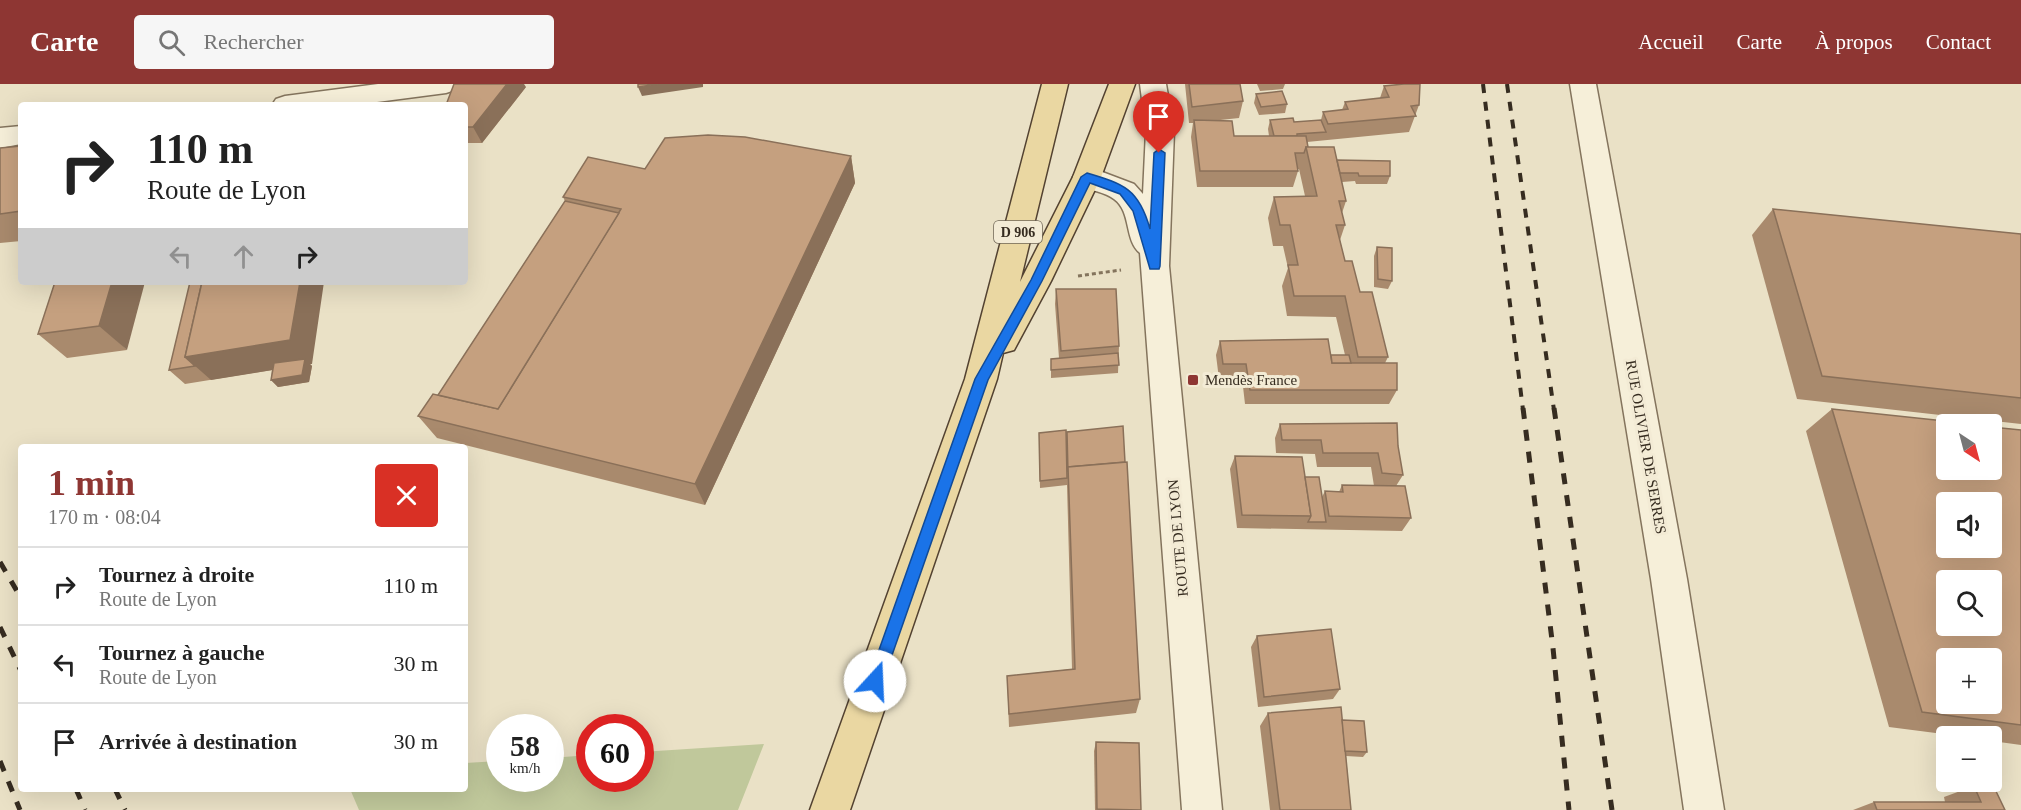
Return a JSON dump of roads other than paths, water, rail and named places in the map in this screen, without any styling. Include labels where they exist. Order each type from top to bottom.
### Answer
[{"type":"main road","name":"D 906","points":[[830,810],[981,379],[1055,84]]},
{"type":"main road","name":"D 906","points":[[981,379],[1036,281],[1087,177],[1122,84]]},
{"type":"street","points":[[302,97],[446,84]]},
{"type":"street","name":"ROUTE DE LYON","points":[[1153,84],[1160,131],[1154,266],[1202,810]]},
{"type":"street","name":"RUE OLIVIER DE SERRES","points":[[1583,84],[1669,579],[1704,810]]},
{"type":"street","points":[[0,138],[18,135]]},
{"type":"street","name":"ROUTE DE LYON","points":[[1087,177],[1124,191],[1139,209],[1154,266]]},
{"type":"railway","points":[[1483,84],[1523,410]]},
{"type":"railway","points":[[1507,84],[1554,410]]},
{"type":"railway","points":[[1523,408],[1553,648],[1569,810]]},
{"type":"railway","points":[[1554,408],[1612,810]]},
{"type":"railway","points":[[0,562],[18,593]]},
{"type":"railway","points":[[0,627],[18,665]]},
{"type":"railway","points":[[0,761],[20,810]]},
{"type":"railway","points":[[77,792],[85,810]]},
{"type":"railway","points":[[116,792],[125,810]]},
{"type":"place","name":"Mendès France","points":[[1193,380]]}]
